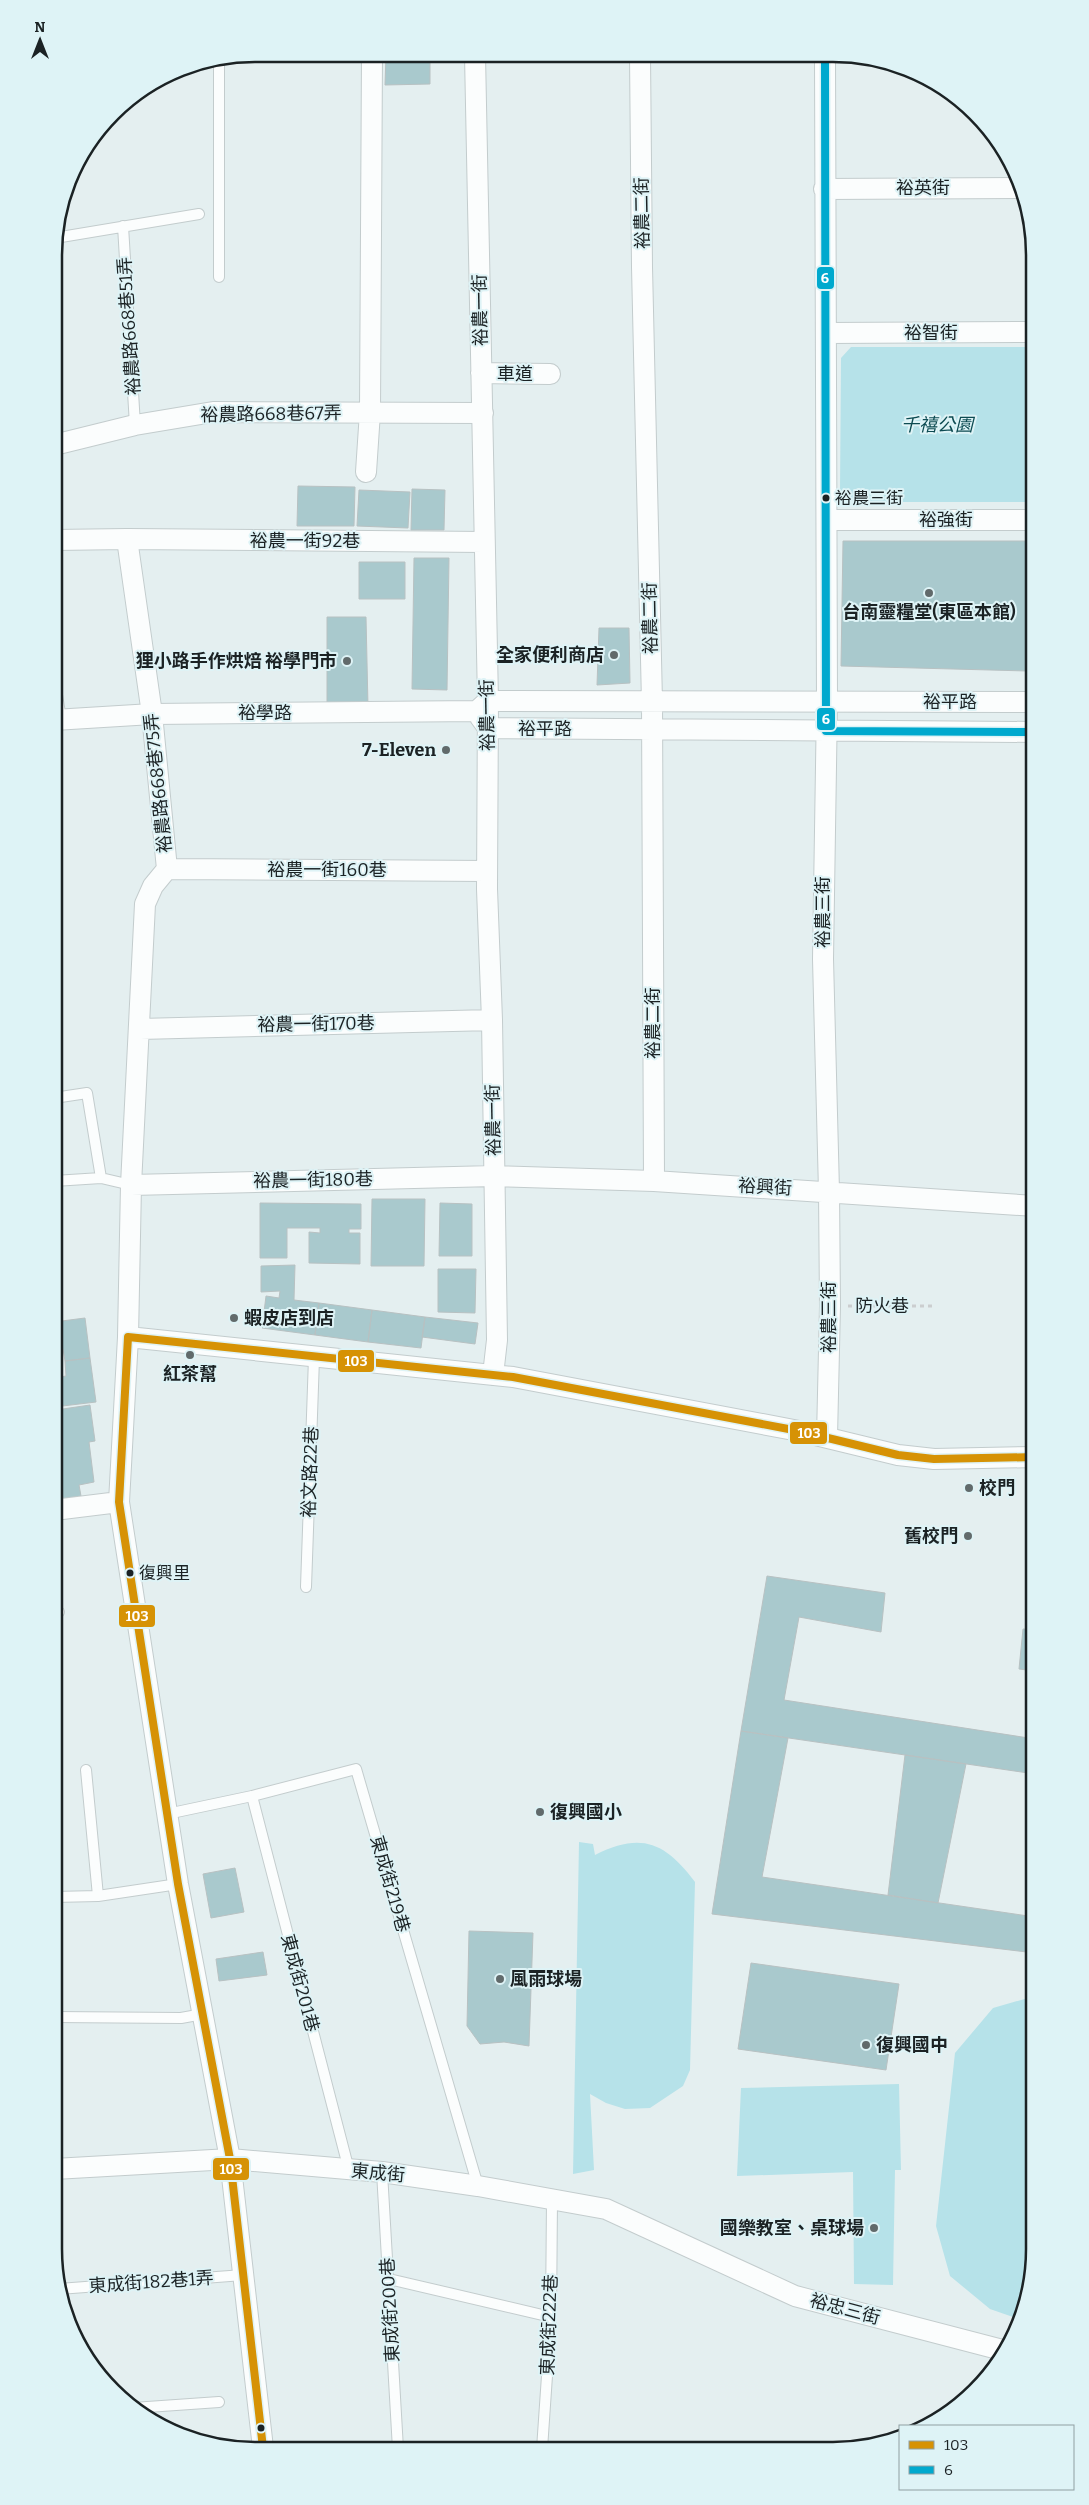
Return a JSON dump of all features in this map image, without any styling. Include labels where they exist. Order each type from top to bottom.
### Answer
[{"type":"street","points":[[366,472],[370,412],[372,62]]},
{"type":"street","name":"裕農一街","points":[[475,62],[483,413],[482,706]]},
{"type":"street","name":"裕農二街","points":[[640,62],[652,702],[654,1180]]},
{"type":"street","name":"裕農三街","points":[[825,62],[827,702],[823,959],[830,1306],[827,1438]]},
{"type":"street","name":"裕英街","points":[[824,189],[1014,188]]},
{"type":"street","name":"裕智街","points":[[827,334],[1026,332]]},
{"type":"street","name":"車道","points":[[481,373],[550,374]]},
{"type":"street","name":"裕農路668巷67弄","points":[[62,443],[135,425],[213,412],[483,413]]},
{"type":"street","name":"裕強街","points":[[827,520],[1026,520]]},
{"type":"street","points":[[62,540],[127,539]]},
{"type":"street","name":"裕農一街92巷","points":[[127,539],[484,542]]},
{"type":"street","name":"裕農路668巷75弄","points":[[127,539],[152,714],[167,869],[153,886],[145,904],[131,1184],[128,1337],[119,1502],[178,1884],[230,2159],[262,2442]]},
{"type":"street","name":"裕平路","points":[[482,706],[652,702],[1026,702]]},
{"type":"street","points":[[482,706],[488,728]]},
{"type":"street","name":"裕學路","points":[[62,720],[152,714],[482,706]]},
{"type":"street","name":"裕農一街","points":[[488,728],[487,871],[492,1020],[497,1340],[493,1375]]},
{"type":"street","name":"裕平路","points":[[488,728],[1026,732]]},
{"type":"street","name":"裕農一街160巷","points":[[167,869],[487,871]]},
{"type":"street","name":"裕農一街170巷","points":[[140,1029],[492,1020]]},
{"type":"street","name":"裕興街","points":[[494,1176],[654,1180],[1026,1205]]},
{"type":"street","name":"裕農一街180巷","points":[[131,1184],[494,1176]]},
{"type":"street","points":[[128,1337],[314,1358],[493,1375],[827,1438],[898,1455],[934,1459],[1026,1457]]},
{"type":"street","points":[[62,1509],[119,1502]]},
{"type":"street","name":"東成街","points":[[62,2169],[230,2159],[382,2172],[478,2186],[606,2209],[691,2249]]},
{"type":"street","name":"裕忠三街","points":[[691,2249],[795,2296],[999,2349]]},
{"type":"lane","points":[[219,66],[219,277]]},
{"type":"lane","points":[[64,236],[198,214]]},
{"type":"lane","name":"裕農路668巷51弄","points":[[123,226],[135,425]]},
{"type":"lane","points":[[62,1097],[87,1093],[101,1178]]},
{"type":"lane","points":[[62,1180],[101,1178],[131,1184]]},
{"type":"lane","name":"裕文路22巷","points":[[306,1586],[314,1358]]},
{"type":"lane","name":"東成街219巷","points":[[167,1814],[252,1796],[356,1769],[478,2186]]},
{"type":"lane","points":[[86,1770],[98,1896]]},
{"type":"lane","name":"東成街201巷","points":[[252,1796],[349,2170]]},
{"type":"lane","points":[[62,1897],[98,1896],[178,1884]]},
{"type":"lane","points":[[62,2017],[181,2018],[203,2014]]},
{"type":"lane","name":"東成街200巷","points":[[382,2172],[398,2442]]},
{"type":"lane","name":"東成街222巷","points":[[543,2442],[551,2317],[552,2200]]},
{"type":"lane","name":"東成街182巷1弄","points":[[66,2288],[243,2275]]},
{"type":"lane","points":[[389,2279],[551,2317]]},
{"type":"lane","points":[[144,2407],[219,2402]]},
{"type":"path","name":"防火巷","points":[[830,1306],[933,1306]]},
{"type":"green space","name":"千禧公園","points":[[851,347],[1026,347],[1026,502],[854,502],[840,491],[841,358]]},
{"type":"green space","points":[[579,1842],[593,1844],[595,1855],[626,1844],[639,1843],[651,1845],[673,1858],[695,1882],[690,2070],[683,2086],[650,2108],[625,2109],[606,2103],[590,2094],[594,2170],[573,2174]]},
{"type":"green space","points":[[1026,1999],[1026,2262],[1023,2287],[1014,2317],[990,2309],[950,2276],[936,2226],[955,2053],[993,2008]]},
{"type":"green space","points":[[899,2084],[901,2170],[895,2170],[893,2285],[854,2284],[853,2172],[737,2176],[741,2088]]},
{"type":"building","points":[[386,62],[430,62],[430,84],[385,85]]},
{"type":"building","points":[[298,486],[355,487],[354,526],[297,526]]},
{"type":"building","points":[[412,489],[445,490],[444,530],[411,530]]},
{"type":"building","points":[[359,490],[410,492],[408,528],[357,526]]},
{"type":"building","points":[[843,541],[1026,541],[1026,671],[841,666]]},
{"type":"building","points":[[414,558],[449,558],[447,690],[412,689]]},
{"type":"building","points":[[359,562],[405,562],[405,599],[359,599]]},
{"type":"building","name":"狸小路手作烘焙 裕學門市","points":[[327,617],[366,617],[368,707],[327,705]]},
{"type":"building","name":"全家便利商店","points":[[599,628],[629,628],[630,683],[597,685]]},
{"type":"building","points":[[372,1199],[425,1199],[424,1266],[371,1266]]},
{"type":"building","points":[[260,1203],[361,1204],[361,1229],[349,1229],[349,1233],[360,1233],[360,1264],[309,1263],[309,1232],[320,1233],[320,1228],[287,1228],[287,1258],[260,1258]]},
{"type":"building","points":[[440,1203],[472,1204],[472,1256],[439,1256]]},
{"type":"building","points":[[295,1265],[294,1300],[319,1303],[315,1335],[262,1328],[266,1296],[279,1298],[280,1291],[261,1292],[261,1266]]},
{"type":"building","points":[[438,1269],[476,1269],[475,1313],[438,1312]]},
{"type":"building","points":[[319,1303],[372,1310],[368,1342],[315,1335]]},
{"type":"building","points":[[372,1310],[425,1317],[421,1348],[368,1342]]},
{"type":"building","points":[[425,1317],[478,1323],[475,1344],[422,1337]]},
{"type":"building","points":[[85,1318],[90,1358],[65,1361],[62,1349],[62,1321]]},
{"type":"building","points":[[90,1358],[96,1402],[62,1406],[62,1377],[66,1376],[65,1361]]},
{"type":"building","points":[[90,1405],[95,1441],[89,1442],[94,1482],[79,1485],[81,1496],[63,1499],[62,1493],[62,1409]]},
{"type":"building","points":[[767,1576],[885,1593],[881,1632],[799,1617],[784,1700],[1026,1738],[1026,1773],[741,1731]]},
{"type":"building","points":[[1023,1629],[1026,1629],[1026,1670],[1019,1669]]},
{"type":"building","points":[[741,1731],[788,1738],[762,1877],[1026,1916],[1026,1952],[712,1914]]},
{"type":"building","points":[[905,1755],[966,1764],[938,1903],[888,1895]]},
{"type":"building","points":[[235,1868],[244,1912],[211,1918],[203,1874]]},
{"type":"building","name":"風雨球場","points":[[469,1931],[533,1933],[529,2046],[504,2042],[480,2044],[467,2026]]},
{"type":"building","points":[[263,1952],[267,1975],[219,1981],[216,1959]]},
{"type":"building","points":[[751,1963],[899,1984],[886,2070],[738,2049]]},
{"type":"transit line","name":"6","points":[[825,62],[826,731],[1026,732]]},
{"type":"transit line","name":"103","points":[[128,1337],[119,1502],[178,1884],[230,2159],[262,2442]]},
{"type":"transit line","name":"103","points":[[128,1337],[513,1377],[799,1431],[898,1455],[934,1459],[1026,1457]]},
{"type":"place","name":"裕農三街","points":[[826,498]]},
{"type":"place","name":"台南靈糧堂(東區本館)","points":[[929,593]]},
{"type":"place","name":"全家便利商店","points":[[614,655]]},
{"type":"place","name":"狸小路手作烘焙 裕學門市","points":[[347,661]]},
{"type":"place","name":"7-Eleven","points":[[446,750]]},
{"type":"place","name":"蝦皮店到店","points":[[234,1318]]},
{"type":"place","name":"紅茶幫","points":[[190,1355]]},
{"type":"place","name":"校門","points":[[969,1488]]},
{"type":"place","name":"舊校門","points":[[968,1536]]},
{"type":"place","name":"復興里","points":[[130,1573]]},
{"type":"place","name":"復興國小","points":[[540,1812]]},
{"type":"place","name":"風雨球場","points":[[500,1979]]},
{"type":"place","name":"復興國中","points":[[866,2045]]},
{"type":"place","name":"國樂教室、桌球場","points":[[874,2228]]}]
